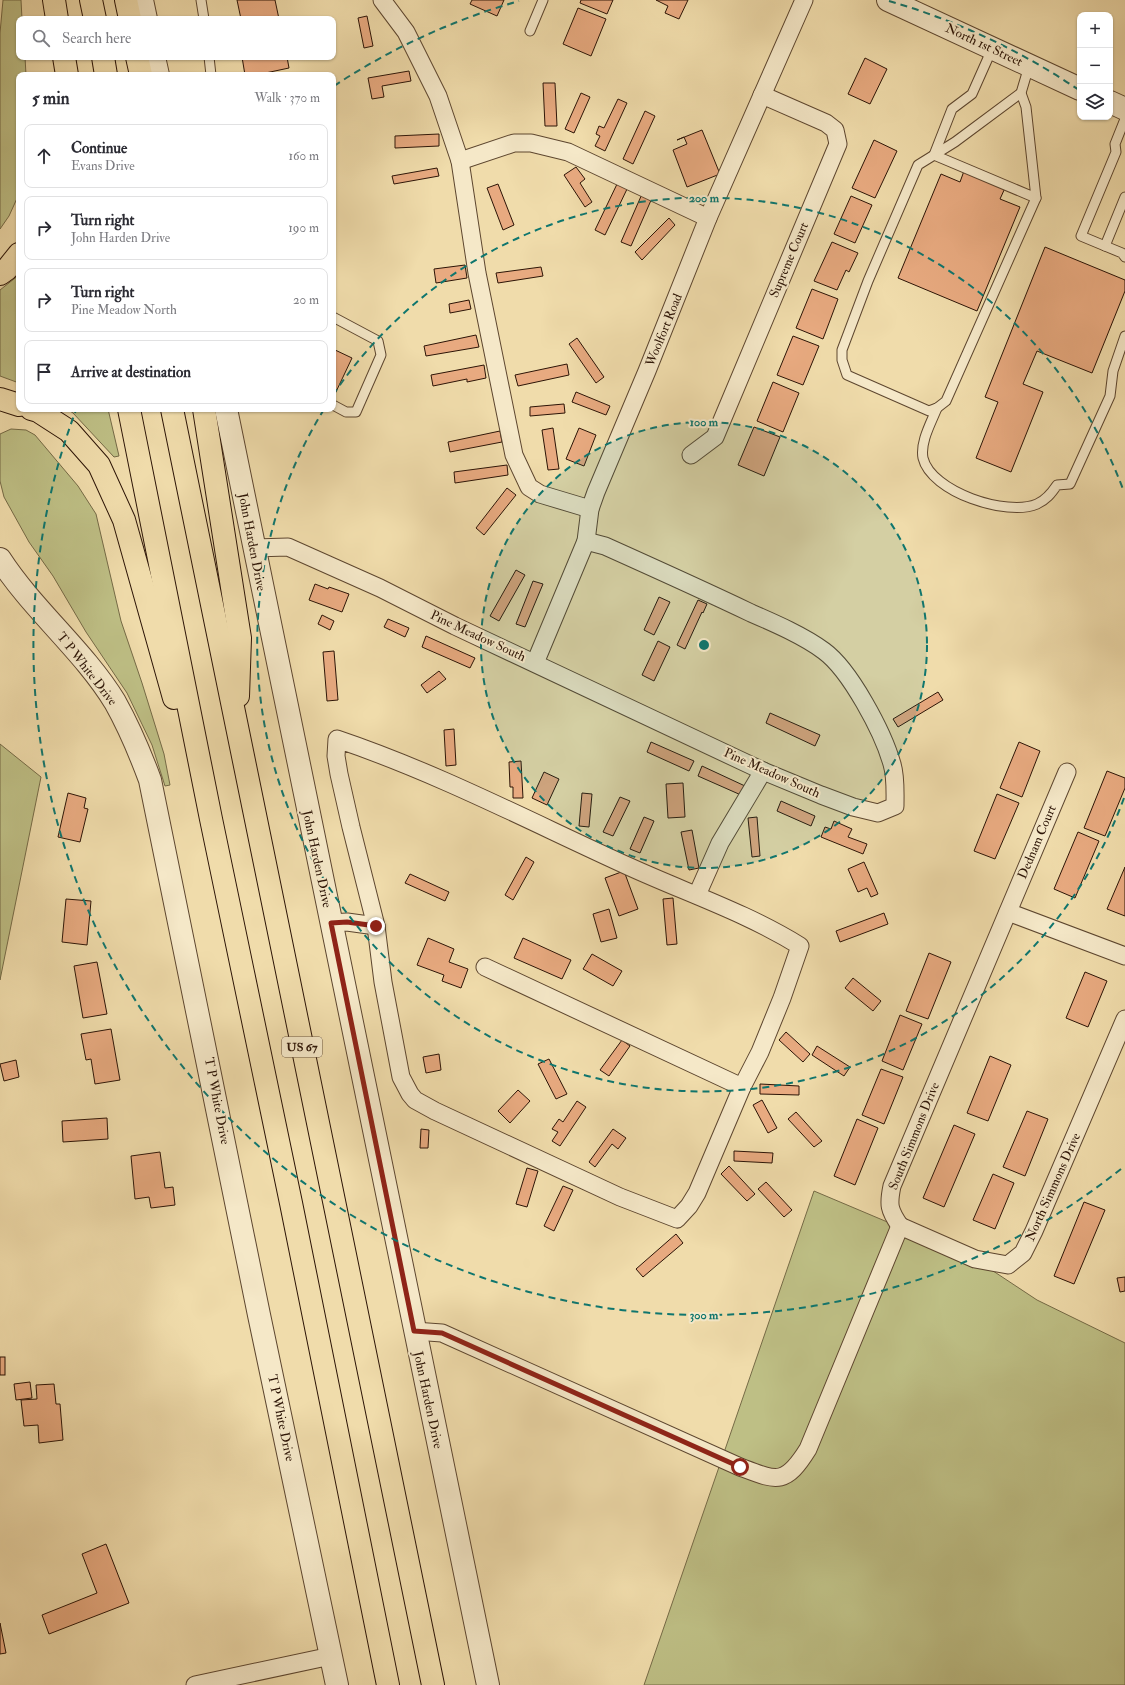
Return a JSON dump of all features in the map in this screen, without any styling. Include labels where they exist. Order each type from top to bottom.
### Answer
[{"type":"highway","points":[[52,0],[52,16]]},
{"type":"highway","points":[[52,0],[56,16]]},
{"type":"highway","points":[[91,0],[94,16]]},
{"type":"highway","points":[[126,0],[129,16]]},
{"type":"highway","points":[[53,60],[53,72]]},
{"type":"highway","points":[[64,60],[66,72]]},
{"type":"highway","points":[[104,60],[106,72]]},
{"type":"highway","points":[[138,60],[140,72]]},
{"type":"highway","points":[[40,412],[68,431],[99,465],[124,520],[164,667],[211,819]]},
{"type":"highway","points":[[130,412],[388,1685]]},
{"type":"highway","name":"US 67","points":[[173,412],[237,734],[434,1685]]},
{"type":"highway","points":[[204,412],[240,638],[237,734]]},
{"type":"street","points":[[142,0],[145,16]]},
{"type":"street","points":[[382,0],[406,32],[438,96],[460,161],[477,273],[514,455],[529,487],[540,494],[590,509]]},
{"type":"street","name":"Woolfort Road","points":[[535,663],[586,541],[590,509],[708,218],[804,0]]},
{"type":"street","name":"North 1st Street","points":[[888,0],[1077,88]]},
{"type":"street","points":[[155,60],[157,72]]},
{"type":"street","name":"Supreme Court","points":[[691,455],[715,437],[838,144],[835,130],[826,123],[762,95]]},
{"type":"street","points":[[1113,103],[1125,109]]},
{"type":"street","points":[[460,161],[514,143],[531,143],[568,152],[708,218]]},
{"type":"street","name":"John Harden Drive","points":[[227,412],[414,1331],[488,1685]]},
{"type":"street","name":"Pine Meadow South","points":[[254,548],[288,547],[763,771],[853,807],[878,813],[895,806],[895,787],[892,764],[880,733],[860,695],[840,666],[824,651],[777,625],[728,602],[605,546],[586,541]]},
{"type":"street","name":"T P White Drive","points":[[0,559],[13,580],[85,663],[114,701],[134,739],[150,780],[337,1685]]},
{"type":"street","points":[[337,739],[374,751],[450,783],[630,867],[697,895],[784,936],[800,946],[763,1046],[742,1087],[697,1193],[689,1206],[677,1219],[620,1198],[435,1111],[415,1100],[401,1076],[383,982],[376,926],[339,774],[336,756],[337,739]]},
{"type":"street","points":[[697,895],[720,843],[763,771]]},
{"type":"street","name":"Dednam Court","points":[[1008,912],[1067,772]]},
{"type":"street","points":[[1008,912],[1125,956]]},
{"type":"street","name":"South Simmons Drive","points":[[900,1226],[890,1212],[889,1199],[892,1186],[1008,912]]},
{"type":"street","points":[[331,923],[347,922],[376,926]]},
{"type":"street","points":[[485,967],[742,1087]]},
{"type":"street","name":"North Simmons Drive","points":[[900,1226],[975,1259],[1008,1265],[1023,1253],[1044,1210],[1125,1018]]},
{"type":"street","points":[[414,1331],[442,1333],[740,1467],[770,1478],[783,1477],[797,1466],[808,1449],[900,1226]]},
{"type":"street","points":[[196,1685],[331,1656]]},
{"type":"lane","points":[[202,0],[204,16]]},
{"type":"lane","points":[[530,31],[543,0]]},
{"type":"lane","points":[[934,155],[952,109],[972,94],[992,48]]},
{"type":"lane","points":[[209,60],[211,72]]},
{"type":"lane","points":[[1020,93],[1026,107],[1036,198],[946,401],[937,408],[929,411],[847,375],[842,360],[842,350],[868,280],[918,165],[1020,93],[1029,66]]},
{"type":"lane","points":[[1125,119],[1115,144],[1116,152],[1081,236],[1122,254],[1125,257]]},
{"type":"lane","points":[[934,155],[1036,198]]},
{"type":"lane","points":[[1105,246],[1125,197]]},
{"type":"lane","points":[[336,319],[378,341],[381,355],[356,412],[346,412],[336,407]]},
{"type":"lane","points":[[937,408],[922,448],[923,459],[930,472],[940,482],[962,494],[994,506],[1012,508],[1036,504],[1048,497],[1056,485],[1070,484],[1110,396],[1113,371],[1125,336]]},
{"type":"green space","points":[[3,0],[21,0],[22,16],[16,16],[16,60],[25,60],[26,72],[16,72],[16,201],[9,216],[0,229],[0,33]]},
{"type":"green space","points":[[16,277],[16,382],[0,376],[0,290]]},
{"type":"green space","points":[[72,412],[109,412],[119,456],[114,457]]},
{"type":"green space","points":[[11,429],[26,430],[35,435],[78,486],[96,514],[121,621],[164,754],[170,785],[165,786],[152,745],[127,693],[86,632],[53,576],[29,542],[4,497],[0,481],[0,434]]},
{"type":"green space","points":[[0,744],[41,777],[0,980]]},
{"type":"green space","points":[[814,1191],[975,1259],[1037,1300],[1125,1343],[1125,1685],[644,1685]]},
{"type":"building","points":[[237,0],[275,0],[278,16],[240,16]]},
{"type":"building","points":[[472,0],[504,0],[497,16],[470,4]]},
{"type":"building","points":[[581,0],[613,0],[607,14],[580,3]]},
{"type":"building","points":[[656,0],[688,0],[679,19],[665,13],[668,6]]},
{"type":"building","points":[[578,8],[606,19],[591,56],[563,44]]},
{"type":"building","points":[[367,16],[373,46],[364,48],[358,18]]},
{"type":"building","points":[[865,58],[887,69],[870,104],[848,94]]},
{"type":"building","points":[[242,60],[288,60],[289,68],[270,72],[244,72]]},
{"type":"building","points":[[409,71],[411,81],[382,86],[384,97],[372,99],[368,78]]},
{"type":"building","points":[[543,83],[555,83],[557,126],[545,126]]},
{"type":"building","points":[[581,93],[590,97],[574,133],[565,129]]},
{"type":"building","points":[[618,99],[627,103],[605,151],[595,146],[600,136],[596,134],[599,126],[604,128]]},
{"type":"building","points":[[645,111],[655,116],[633,164],[623,159]]},
{"type":"building","points":[[702,130],[720,174],[687,187],[673,150],[687,144],[684,137]]},
{"type":"building","points":[[439,134],[439,146],[395,148],[395,136]]},
{"type":"building","points":[[874,140],[897,151],[875,198],[852,188]]},
{"type":"building","points":[[576,167],[585,179],[580,183],[592,202],[585,207],[564,175]]},
{"type":"building","points":[[437,168],[439,176],[394,184],[392,176]]},
{"type":"building","points":[[964,171],[1005,188],[1000,199],[1020,207],[977,311],[898,278],[941,174],[960,182]]},
{"type":"building","points":[[618,182],[628,187],[605,235],[595,230]]},
{"type":"building","points":[[498,184],[514,225],[503,230],[487,188]]},
{"type":"building","points":[[642,194],[652,198],[631,246],[621,242]]},
{"type":"building","points":[[851,196],[872,205],[855,243],[834,234]]},
{"type":"building","points":[[669,218],[675,225],[642,260],[635,252]]},
{"type":"building","points":[[832,242],[858,253],[849,272],[846,270],[837,290],[814,281]]},
{"type":"building","points":[[1045,247],[1125,280],[1125,291],[1092,373],[1037,351],[1023,384],[1043,392],[1011,472],[976,458],[998,402],[985,397]]},
{"type":"building","points":[[465,265],[467,278],[436,283],[434,269]]},
{"type":"building","points":[[541,267],[543,276],[498,283],[496,273]]},
{"type":"building","points":[[812,289],[838,299],[823,339],[796,328]]},
{"type":"building","points":[[469,300],[471,309],[450,313],[449,304]]},
{"type":"building","points":[[476,335],[479,347],[426,356],[424,346]]},
{"type":"building","points":[[793,336],[819,346],[803,385],[777,375]]},
{"type":"building","points":[[577,338],[604,377],[596,383],[569,344]]},
{"type":"building","points":[[336,350],[352,358],[336,392]]},
{"type":"building","points":[[567,364],[569,375],[518,386],[515,375]]},
{"type":"building","points":[[484,365],[486,378],[467,382],[467,379],[433,386],[431,375]]},
{"type":"building","points":[[773,382],[799,393],[783,432],[757,421]]},
{"type":"building","points":[[576,392],[610,406],[606,415],[572,402]]},
{"type":"building","points":[[564,404],[565,413],[530,416],[530,407]]},
{"type":"building","points":[[754,427],[780,437],[764,476],[738,465]]},
{"type":"building","points":[[553,428],[559,469],[548,470],[542,430]]},
{"type":"building","points":[[579,428],[596,435],[584,466],[566,459]]},
{"type":"building","points":[[500,431],[502,442],[450,452],[448,442]]},
{"type":"building","points":[[507,465],[508,475],[455,483],[454,472]]},
{"type":"building","points":[[507,488],[516,495],[484,535],[476,528]]},
{"type":"building","points":[[516,570],[525,575],[499,621],[490,616]]},
{"type":"building","points":[[533,581],[543,584],[525,627],[516,624]]},
{"type":"building","points":[[315,584],[349,594],[342,612],[309,600]]},
{"type":"building","points":[[659,597],[670,602],[654,635],[644,630]]},
{"type":"building","points":[[698,600],[707,604],[685,649],[677,645]]},
{"type":"building","points":[[322,615],[334,621],[330,630],[318,624]]},
{"type":"building","points":[[388,619],[409,628],[405,637],[384,627]]},
{"type":"building","points":[[426,636],[475,658],[470,668],[422,647]]},
{"type":"building","points":[[658,641],[670,647],[654,681],[642,675]]},
{"type":"building","points":[[334,651],[338,700],[327,701],[323,652]]},
{"type":"building","points":[[439,671],[446,679],[427,693],[421,685]]},
{"type":"building","points":[[938,692],[943,700],[898,727],[893,719]]},
{"type":"building","points":[[770,713],[820,735],[815,746],[766,723]]},
{"type":"building","points":[[454,729],[456,765],[446,766],[444,730]]},
{"type":"building","points":[[651,742],[694,761],[689,771],[647,752]]},
{"type":"building","points":[[1019,742],[1040,751],[1022,797],[1000,788]]},
{"type":"building","points":[[521,761],[523,798],[513,798],[513,787],[510,787],[509,762]]},
{"type":"building","points":[[702,766],[745,786],[741,795],[698,776]]},
{"type":"building","points":[[1107,771],[1125,778],[1125,788],[1105,836],[1084,828]]},
{"type":"building","points":[[544,772],[559,779],[547,805],[532,798]]},
{"type":"building","points":[[683,783],[685,817],[668,818],[666,784]]},
{"type":"building","points":[[68,793],[86,798],[84,808],[88,809],[80,842],[58,837]]},
{"type":"building","points":[[582,793],[592,794],[589,827],[579,826]]},
{"type":"building","points":[[997,794],[1019,803],[995,859],[974,851]]},
{"type":"building","points":[[620,797],[630,801],[613,836],[603,832]]},
{"type":"building","points":[[781,801],[815,816],[811,826],[777,811]]},
{"type":"building","points":[[644,817],[654,821],[640,853],[630,849]]},
{"type":"building","points":[[757,817],[760,856],[752,857],[748,818]]},
{"type":"building","points":[[834,821],[852,829],[848,837],[867,844],[863,854],[821,837],[825,827],[831,829]]},
{"type":"building","points":[[692,830],[699,868],[689,870],[681,832]]},
{"type":"building","points":[[1078,832],[1099,841],[1075,898],[1054,889]]},
{"type":"building","points":[[526,857],[534,862],[513,900],[505,895]]},
{"type":"building","points":[[864,862],[878,894],[871,897],[867,888],[858,892],[848,869]]},
{"type":"building","points":[[1125,867],[1125,916],[1107,909]]},
{"type":"building","points":[[624,871],[638,909],[619,916],[605,878]]},
{"type":"building","points":[[410,874],[449,892],[445,901],[405,883]]},
{"type":"building","points":[[673,898],[677,944],[667,945],[663,899]]},
{"type":"building","points":[[66,899],[91,901],[87,945],[62,942]]},
{"type":"building","points":[[609,909],[617,938],[601,942],[593,914]]},
{"type":"building","points":[[884,913],[888,924],[840,942],[836,931]]},
{"type":"building","points":[[428,938],[454,949],[449,962],[468,969],[461,988],[442,981],[444,975],[417,965]]},
{"type":"building","points":[[523,938],[571,960],[562,979],[514,958]]},
{"type":"building","points":[[929,953],[951,962],[928,1019],[906,1011]]},
{"type":"building","points":[[592,954],[622,971],[613,986],[583,969]]},
{"type":"building","points":[[97,962],[107,1014],[83,1018],[74,966]]},
{"type":"building","points":[[1085,972],[1107,981],[1088,1027],[1066,1018]]},
{"type":"building","points":[[853,978],[881,1001],[873,1011],[845,988]]},
{"type":"building","points":[[900,1015],[922,1024],[903,1070],[882,1061]]},
{"type":"building","points":[[111,1029],[120,1080],[95,1084],[91,1059],[86,1060],[81,1034]]},
{"type":"building","points":[[786,1032],[810,1054],[803,1062],[779,1040]]},
{"type":"building","points":[[622,1040],[630,1046],[609,1076],[600,1070]]},
{"type":"building","points":[[817,1046],[850,1067],[844,1076],[812,1055]]},
{"type":"building","points":[[439,1054],[441,1070],[426,1073],[423,1057]]},
{"type":"building","points":[[990,1056],[1011,1065],[988,1121],[967,1113]]},
{"type":"building","points":[[549,1059],[567,1094],[556,1099],[538,1064]]},
{"type":"building","points":[[16,1060],[19,1077],[4,1081],[0,1064]]},
{"type":"building","points":[[881,1069],[903,1077],[884,1124],[862,1115]]},
{"type":"building","points":[[760,1084],[799,1086],[799,1095],[760,1094]]},
{"type":"building","points":[[518,1090],[530,1101],[510,1123],[498,1111]]},
{"type":"building","points":[[762,1100],[777,1128],[768,1133],[753,1105]]},
{"type":"building","points":[[577,1101],[586,1107],[560,1146],[552,1141],[558,1132],[552,1129],[559,1119],[563,1122]]},
{"type":"building","points":[[1027,1111],[1048,1119],[1025,1176],[1003,1167]]},
{"type":"building","points":[[796,1112],[822,1141],[814,1147],[788,1119]]},
{"type":"building","points":[[107,1118],[108,1139],[63,1142],[62,1121]]},
{"type":"building","points":[[857,1119],[878,1128],[855,1185],[834,1176]]},
{"type":"building","points":[[954,1125],[975,1134],[944,1207],[923,1198]]},
{"type":"building","points":[[421,1129],[429,1130],[428,1148],[420,1148]]},
{"type":"building","points":[[613,1129],[626,1138],[618,1149],[612,1144],[595,1167],[589,1162]]},
{"type":"building","points":[[734,1151],[773,1153],[772,1163],[734,1161]]},
{"type":"building","points":[[160,1152],[165,1188],[173,1187],[175,1205],[151,1208],[149,1197],[135,1199],[131,1156]]},
{"type":"building","points":[[729,1166],[755,1194],[747,1201],[721,1174]]},
{"type":"building","points":[[527,1168],[538,1171],[527,1207],[516,1204]]},
{"type":"building","points":[[993,1174],[1014,1183],[995,1229],[973,1220]]},
{"type":"building","points":[[766,1182],[792,1210],[784,1217],[758,1189]]},
{"type":"building","points":[[563,1186],[573,1190],[554,1231],[544,1226]]},
{"type":"building","points":[[1084,1202],[1105,1210],[1074,1284],[1054,1276]]},
{"type":"building","points":[[676,1234],[683,1243],[643,1277],[636,1269]]},
{"type":"building","points":[[1125,1277],[1125,1291],[1120,1292],[1117,1278]]},
{"type":"building","points":[[0,1357],[5,1357],[5,1375],[0,1375]]},
{"type":"building","points":[[30,1382],[32,1398],[16,1400],[14,1384]]},
{"type":"building","points":[[54,1384],[56,1404],[60,1404],[63,1440],[39,1443],[38,1425],[24,1426],[21,1400],[37,1399],[36,1385]]},
{"type":"building","points":[[106,1544],[129,1603],[49,1634],[42,1615],[97,1593],[82,1554]]},
{"type":"building","points":[[0,1623],[6,1653],[0,1654]]},
{"type":"route","points":[[376,926],[347,922],[331,923],[414,1331],[442,1333],[740,1467]]}]
